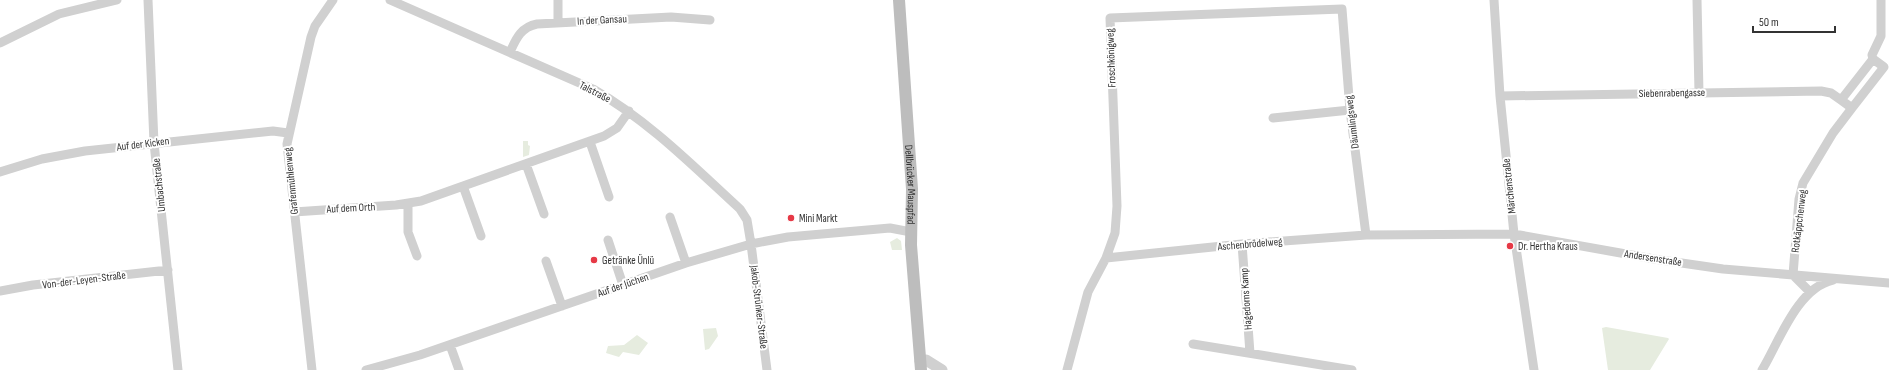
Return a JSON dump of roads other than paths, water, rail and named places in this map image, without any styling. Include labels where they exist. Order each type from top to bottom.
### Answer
[{"type":"main road","name":"Dellbrücker Mauspfad","points":[[899,0],[912,189],[911,232],[920,365]]},
{"type":"street","points":[[0,43],[59,14],[117,0]]},
{"type":"street","name":"Umbachstraße","points":[[148,0],[154,143],[178,370]]},
{"type":"street","name":"Talstraße","points":[[390,0],[593,89],[630,111],[740,209],[746,220],[750,244]]},
{"type":"street","points":[[558,0],[558,23]]},
{"type":"street","name":"Märchenstraße","points":[[1494,0],[1500,96],[1514,234],[1534,370]]},
{"type":"street","points":[[1697,0],[1698,93]]},
{"type":"street","points":[[1852,108],[1842,100],[1873,59],[1872,55],[1881,36],[1881,0]]},
{"type":"street","name":"Grafenmühlenweg","points":[[312,370],[287,144],[311,36],[327,2]]},
{"type":"street","name":"Däumlingsweg","points":[[1342,9],[1350,110],[1366,235]]},
{"type":"street","name":"Froschkönigweg","points":[[1106,258],[1115,233],[1117,206],[1110,18],[1342,9]]},
{"type":"street","name":"In der Gansau","points":[[510,52],[515,40],[525,28],[537,24],[671,16],[710,20]]},
{"type":"street","name":"Rotkäppchenweg","points":[[1793,275],[1799,199],[1804,183],[1833,133],[1852,108],[1886,70],[1873,59]]},
{"type":"street","name":"Siebenrabengasse","points":[[1500,96],[1821,91],[1831,93],[1842,100]]},
{"type":"street","points":[[1272,118],[1350,110]]},
{"type":"street","name":"Auf dem Orth","points":[[294,212],[408,204],[590,142],[611,133],[630,111]]},
{"type":"street","name":"Auf der Kicken","points":[[0,172],[42,159],[154,143],[273,131],[288,134]]},
{"type":"street","points":[[590,142],[610,197]]},
{"type":"street","points":[[526,164],[544,214]]},
{"type":"street","points":[[463,186],[481,236]]},
{"type":"street","points":[[408,204],[408,232],[417,256]]},
{"type":"street","points":[[670,217],[686,263]]},
{"type":"street","name":"Auf der Jüchen","points":[[366,370],[450,345],[686,263],[750,244],[788,238],[890,228],[911,232]]},
{"type":"street","name":"Aschenbrödelweg","points":[[1106,258],[1242,244],[1366,235],[1514,234]]},
{"type":"street","name":"Andersenstraße","points":[[1514,234],[1654,259],[1793,275],[1889,283]]},
{"type":"street","points":[[608,240],[623,285]]},
{"type":"street","name":"Jakob-Strünker-Straße","points":[[750,244],[767,370]]},
{"type":"street","name":"Hagedorns Kamp","points":[[1242,244],[1250,353]]},
{"type":"street","points":[[1067,370],[1088,292],[1106,258]]},
{"type":"street","points":[[546,261],[562,306]]},
{"type":"street","name":"Von-der-Leyen-Straße","points":[[0,291],[33,285],[168,270]]},
{"type":"street","points":[[1793,275],[1810,292]]},
{"type":"street","points":[[1762,370],[1775,348],[1777,340],[1802,301],[1810,292],[1828,282],[1840,279]]},
{"type":"street","points":[[1193,344],[1352,370]]},
{"type":"street","points":[[450,345],[459,370]]},
{"type":"street","points":[[920,365],[926,360],[942,370]]},
{"type":"place","name":"Mini Markt","points":[[791,218]]},
{"type":"place","name":"Dr. Hertha Kraus","points":[[1510,246]]},
{"type":"place","name":"Getränke Ünlü","points":[[594,260]]}]
